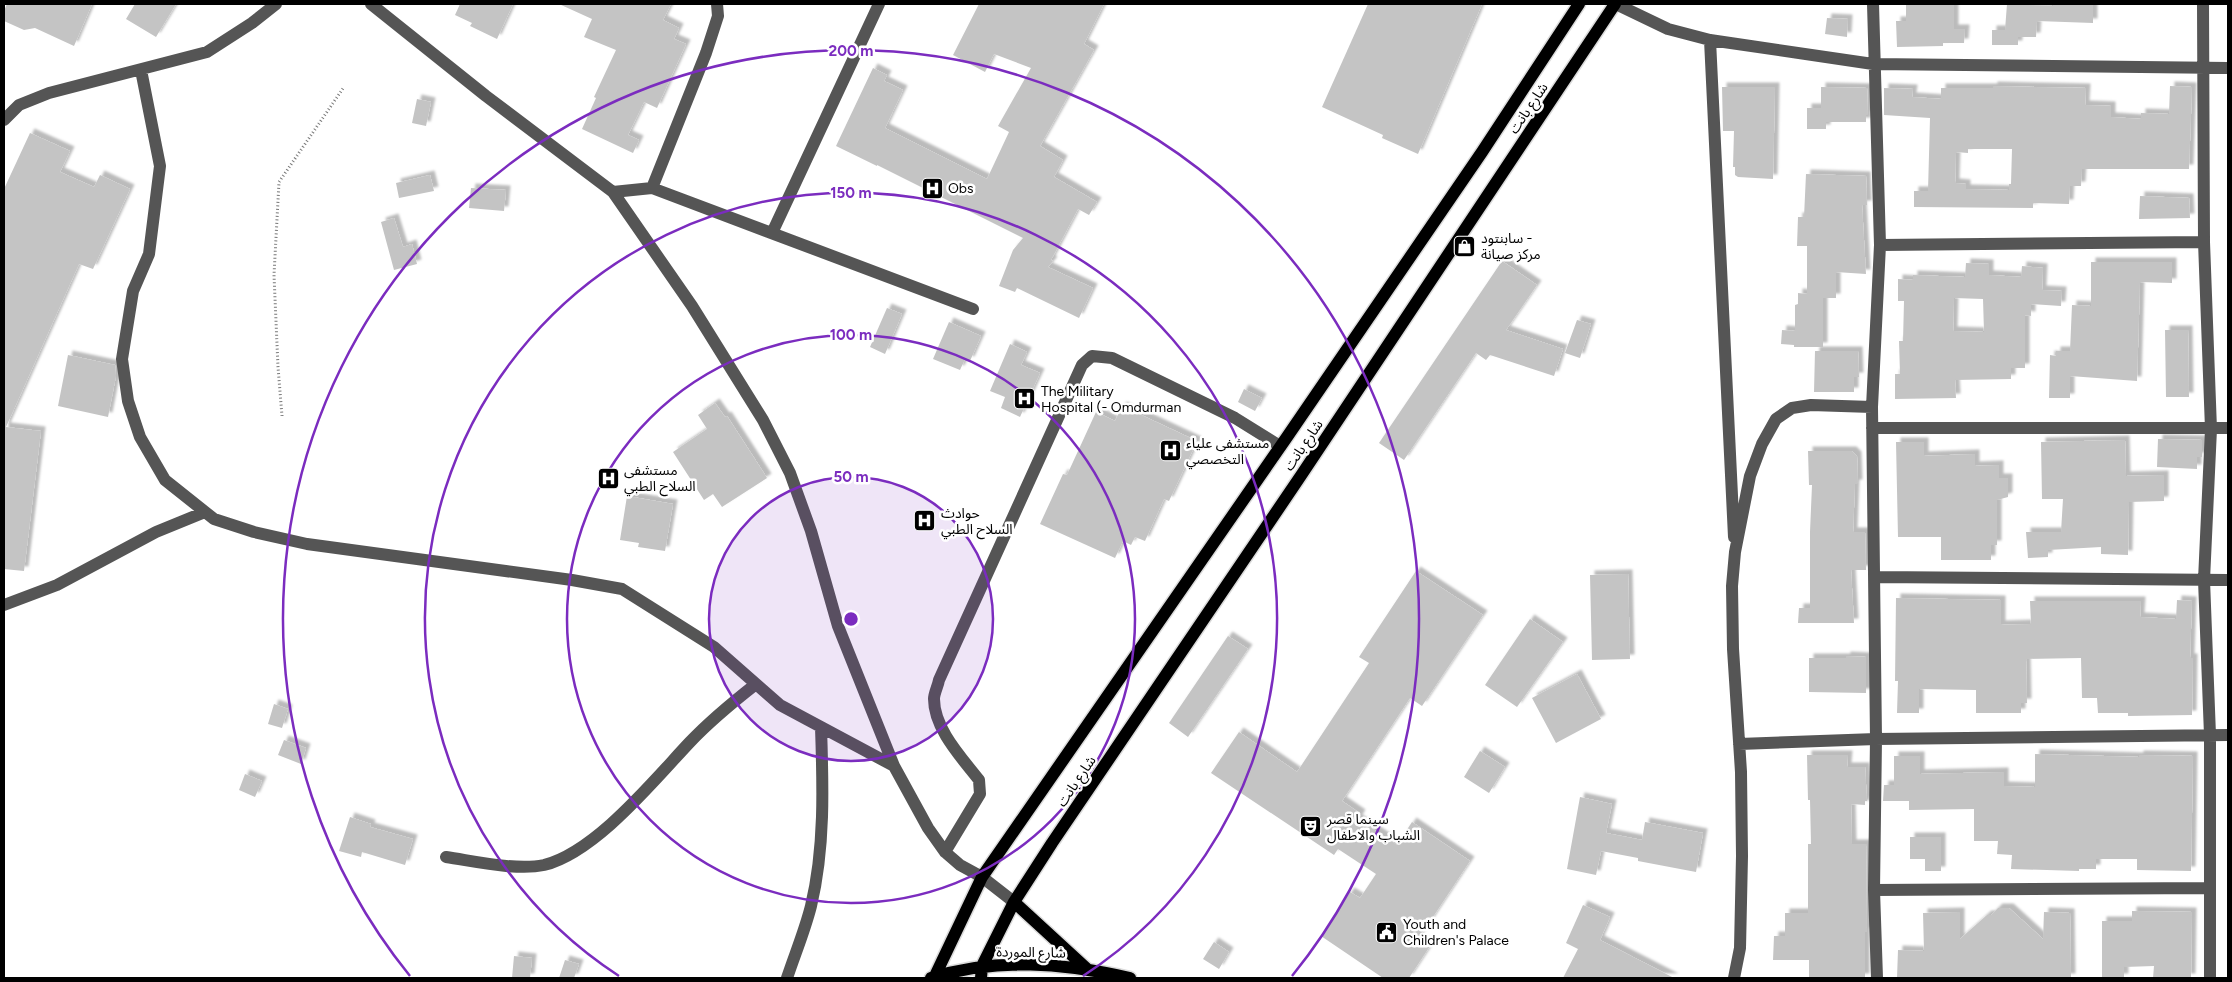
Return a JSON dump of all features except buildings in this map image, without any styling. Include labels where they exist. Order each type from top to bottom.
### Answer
[{"type":"main road","name":"شارع بانت","points":[[933,978],[982,877],[1476,160],[1579,4]]},
{"type":"main road","name":"شارع بانت","points":[[982,972],[1014,902],[1616,4]]},
{"type":"main road","points":[[1014,902],[1088,969]]},
{"type":"main road","name":"شارع الموردة","points":[[933,978],[1030,964],[1088,969],[1130,978]]},
{"type":"street","points":[[4,120],[19,105],[49,93],[207,52],[252,23],[276,4]]},
{"type":"street","points":[[371,4],[486,96],[613,192],[697,314],[763,420],[790,473],[811,531],[838,626],[894,766],[928,828],[945,852],[960,865],[982,877],[1014,902]]},
{"type":"street","points":[[652,188],[709,44],[718,16],[717,4]]},
{"type":"street","points":[[772,233],[879,4]]},
{"type":"street","points":[[1616,4],[1668,29],[1710,40],[1873,64],[2228,68]]},
{"type":"street","points":[[1873,4],[1873,64],[1880,245],[1872,407],[1876,739],[1874,890],[1877,978]]},
{"type":"street","points":[[2203,4],[2204,242],[2211,429],[2204,580],[2210,735],[2210,978]]},
{"type":"street","points":[[1710,40],[1735,552]]},
{"type":"street","points":[[141,70],[160,166],[149,254],[133,291],[122,359],[128,401],[140,437],[165,480],[214,519],[254,532],[307,544],[572,580],[622,589],[714,647],[780,706],[894,766]]},
{"type":"street","points":[[613,192],[652,188],[973,309]]},
{"type":"street","points":[[1880,245],[2204,242]]},
{"type":"street","points":[[945,852],[980,794],[981,787],[979,780],[944,732],[936,713],[934,697],[939,680],[1082,365],[1092,356],[1112,358],[1235,418],[1280,446]]},
{"type":"street","points":[[1734,978],[1740,948],[1742,913],[1739,744],[1733,649],[1732,586],[1735,552],[1750,476],[1762,444],[1776,419],[1792,408],[1811,405],[1872,407]]},
{"type":"street","points":[[1872,428],[2228,428]]},
{"type":"street","points":[[4,605],[58,585],[156,532],[205,512]]},
{"type":"street","points":[[1875,577],[2228,580]]},
{"type":"street","points":[[446,857],[506,866],[543,865],[568,855],[587,844],[653,783],[692,740],[756,684]]},
{"type":"street","points":[[787,978],[811,906],[817,869],[822,778],[821,727]]},
{"type":"street","points":[[1739,744],[1876,739],[2228,735]]},
{"type":"street","points":[[1874,890],[2209,888]]},
{"type":"path","points":[[282,416],[274,275],[279,182],[344,87]]},
{"type":"place","name":"Obs","points":[[932,188]]},
{"type":"place","name":"سابنتود - مركز صيانة","points":[[1465,246]]},
{"type":"place","name":"The Military Hospital (- Omdurman","points":[[1025,399]]},
{"type":"place","name":"مستشفى علياء التخصصي","points":[[1170,451]]},
{"type":"place","name":"مستشفى السلاح الطبي","points":[[608,478]]},
{"type":"place","name":"حوادث السلاح الطبي","points":[[925,521]]},
{"type":"place","name":"سينما قصر الشباب والاطفال","points":[[1311,827]]},
{"type":"place","name":"Youth and Children's Palace","points":[[1387,932]]}]
